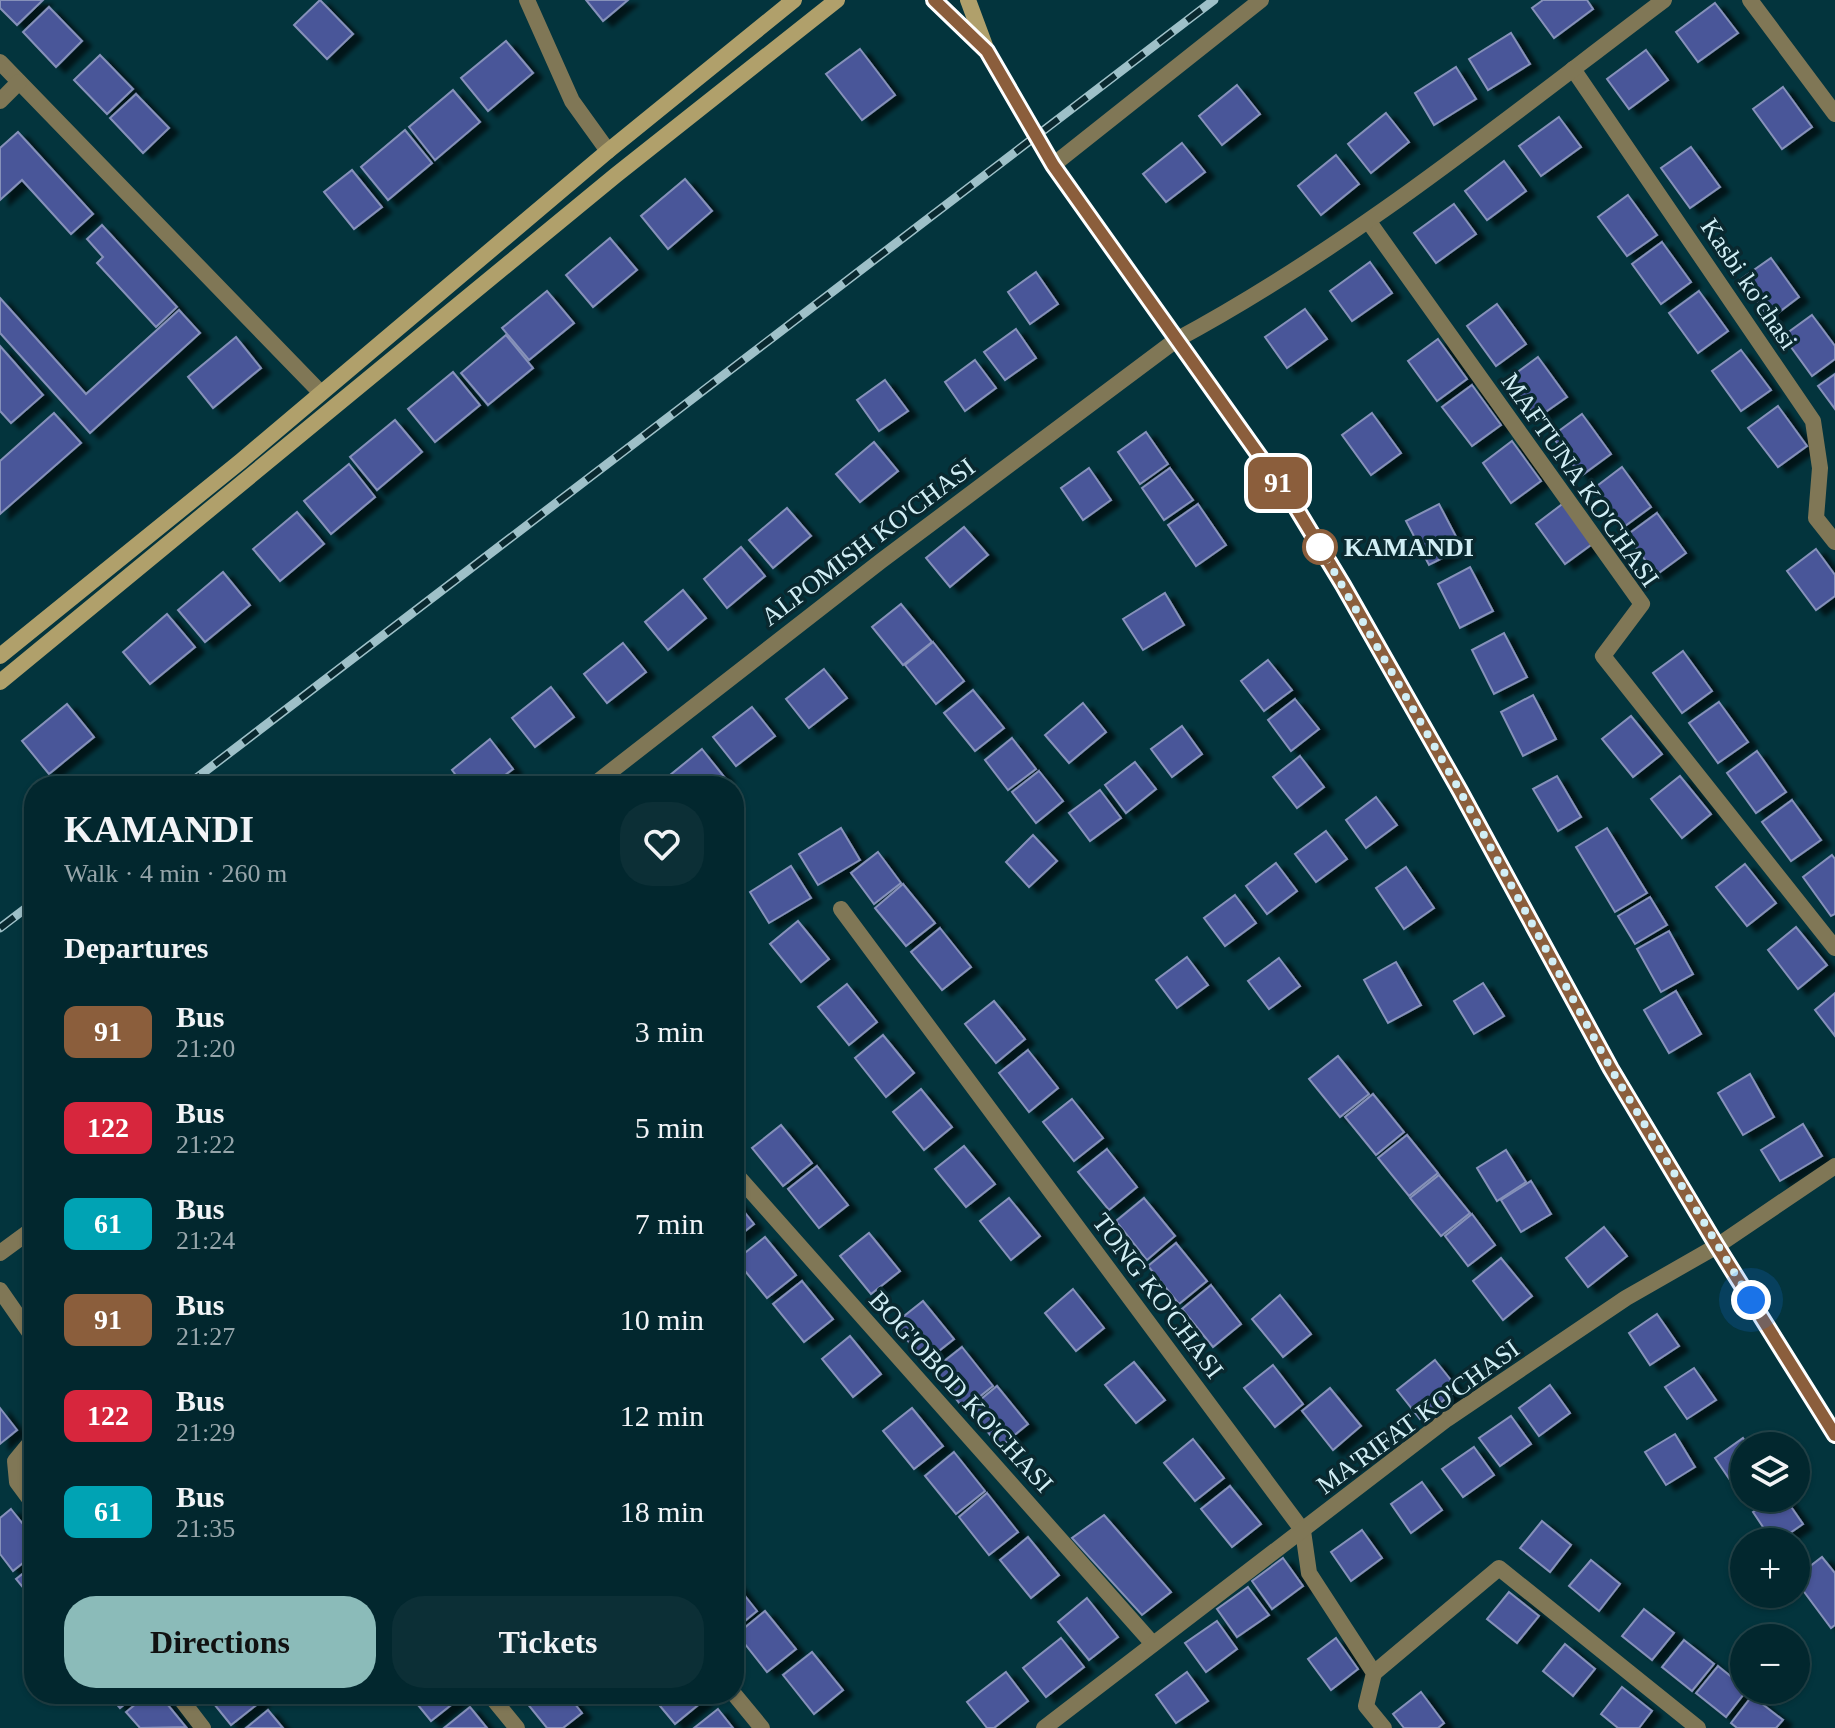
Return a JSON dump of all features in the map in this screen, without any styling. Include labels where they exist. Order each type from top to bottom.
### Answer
[{"type":"main road","points":[[0,656],[241,461],[608,151],[794,0]]},
{"type":"main road","points":[[0,682],[616,175],[837,0]]},
{"type":"main road","points":[[934,0],[987,51]]},
{"type":"main road","points":[[968,0],[987,51],[1053,165],[1295,506],[1343,585],[1453,777],[1611,1069],[1835,1435]]},
{"type":"street","points":[[527,0],[572,101],[608,151]]},
{"type":"street","points":[[1053,165],[1261,0]]},
{"type":"street","name":"ALPOMISH KO'CHASI","points":[[605,776],[881,561],[1176,340],[1215,319],[1369,222],[1664,0]]},
{"type":"street","points":[[1750,0],[1835,114]]},
{"type":"street","points":[[0,62],[321,393]]},
{"type":"street","name":"Kasbi ko'chasi","points":[[1573,69],[1813,421],[1820,468],[1816,518],[1835,542]]},
{"type":"street","points":[[0,101],[19,82]]},
{"type":"street","name":"MAFTUNA KO'CHASI","points":[[1369,222],[1642,604],[1603,656],[1835,948]]},
{"type":"street","name":"TONG KO'CHASI","points":[[841,909],[1303,1531],[1309,1573],[1374,1673]]},
{"type":"street","name":"MA'RIFAT KO'CHASI","points":[[1052,1726],[1153,1644],[1447,1419],[1626,1298],[1717,1246],[1835,1166]]},
{"type":"street","name":"BOG'OBOD KO'CHASI","points":[[744,1183],[1153,1644]]},
{"type":"street","points":[[0,1253],[24,1235]]},
{"type":"street","points":[[0,1290],[24,1325]]},
{"type":"street","points":[[24,1450],[15,1461],[17,1482],[24,1491]]},
{"type":"street","points":[[1384,1728],[1366,1706],[1374,1673],[1499,1568],[1698,1728]]},
{"type":"street","points":[[185,1704],[203,1728]]},
{"type":"street","points":[[497,1704],[517,1728]]},
{"type":"street","points":[[742,1704],[762,1728]]},
{"type":"building","points":[[0,0],[43,0],[17,25],[0,8]]},
{"type":"building","points":[[320,0],[353,34],[327,59],[294,25]]},
{"type":"building","points":[[586,0],[628,0],[603,21]]},
{"type":"building","points":[[1543,0],[1587,0],[1593,9],[1554,38],[1532,8]]},
{"type":"building","points":[[1715,3],[1738,33],[1698,62],[1676,32]]},
{"type":"building","points":[[49,7],[82,41],[56,67],[23,32]]},
{"type":"building","points":[[1511,33],[1530,64],[1488,90],[1469,59]]},
{"type":"building","points":[[506,41],[533,73],[488,111],[461,78]]},
{"type":"building","points":[[860,49],[895,95],[862,120],[826,74]]},
{"type":"building","points":[[1646,50],[1668,80],[1629,109],[1607,79]]},
{"type":"building","points":[[100,55],[133,89],[107,114],[74,80]]},
{"type":"building","points":[[1456,67],[1476,99],[1434,125],[1415,93]]},
{"type":"building","points":[[1237,85],[1260,114],[1222,145],[1199,116]]},
{"type":"building","points":[[1783,87],[1812,127],[1782,149],[1753,109]]},
{"type":"building","points":[[453,90],[480,122],[435,160],[409,127]]},
{"type":"building","points":[[136,94],[169,128],[143,153],[110,118]]},
{"type":"building","points":[[1386,113],[1409,142],[1371,173],[1348,144]]},
{"type":"building","points":[[1559,117],[1581,147],[1541,176],[1519,146]]},
{"type":"building","points":[[405,130],[432,163],[388,200],[361,167]]},
{"type":"building","points":[[18,132],[93,214],[71,234],[22,180],[0,200],[0,148]]},
{"type":"building","points":[[1182,143],[1205,172],[1166,202],[1143,174]]},
{"type":"building","points":[[1691,147],[1720,187],[1690,208],[1661,168]]},
{"type":"building","points":[[1336,155],[1359,184],[1321,215],[1298,186]]},
{"type":"building","points":[[1504,161],[1526,191],[1487,220],[1465,191]]},
{"type":"building","points":[[352,170],[382,207],[354,229],[324,192]]},
{"type":"building","points":[[685,179],[712,211],[668,249],[641,216]]},
{"type":"building","points":[[1628,195],[1657,235],[1627,256],[1598,217]]},
{"type":"building","points":[[1454,204],[1476,234],[1436,263],[1414,233]]},
{"type":"building","points":[[102,225],[177,307],[156,327],[97,263],[103,257],[87,239]]},
{"type":"building","points":[[610,238],[637,270],[593,307],[566,275]]},
{"type":"building","points":[[1662,242],[1691,282],[1661,304],[1632,264]]},
{"type":"building","points":[[1771,258],[1799,297],[1770,319],[1741,279]]},
{"type":"building","points":[[1370,262],[1392,293],[1352,321],[1330,291]]},
{"type":"building","points":[[1036,272],[1058,304],[1030,324],[1008,292]]},
{"type":"building","points":[[547,291],[574,323],[529,360],[502,328]]},
{"type":"building","points":[[1699,291],[1728,331],[1698,353],[1669,313]]},
{"type":"building","points":[[0,298],[86,394],[179,310],[200,333],[90,433],[0,333]]},
{"type":"building","points":[[1497,304],[1526,344],[1496,366],[1467,326]]},
{"type":"building","points":[[1305,309],[1327,339],[1287,368],[1265,337]]},
{"type":"building","points":[[1812,315],[1835,346],[1835,359],[1812,376],[1783,336]]},
{"type":"building","points":[[1016,329],[1036,358],[1005,380],[984,352]]},
{"type":"building","points":[[506,335],[533,368],[488,405],[461,373]]},
{"type":"building","points":[[236,337],[261,368],[213,408],[188,377]]},
{"type":"building","points":[[1438,339],[1467,379],[1437,401],[1408,361]]},
{"type":"building","points":[[0,346],[43,395],[11,423],[0,411]]},
{"type":"building","points":[[1741,350],[1771,390],[1741,411],[1712,371]]},
{"type":"building","points":[[1538,357],[1567,397],[1537,418],[1508,379]]},
{"type":"building","points":[[975,360],[996,388],[965,411],[945,382]]},
{"type":"building","points":[[453,372],[480,405],[435,442],[408,409]]},
{"type":"building","points":[[1835,374],[1835,409],[1818,386]]},
{"type":"building","points":[[885,380],[908,411],[879,431],[857,400]]},
{"type":"building","points":[[1472,385],[1501,425],[1472,446],[1442,407]]},
{"type":"building","points":[[1778,406],[1807,446],[1778,467],[1748,428]]},
{"type":"building","points":[[54,413],[81,443],[0,514],[0,461]]},
{"type":"building","points":[[1372,413],[1401,453],[1371,475],[1342,435]]},
{"type":"building","points":[[1582,414],[1611,454],[1581,476],[1552,436]]},
{"type":"building","points":[[395,420],[422,452],[377,490],[350,457]]},
{"type":"building","points":[[1146,432],[1168,464],[1140,484],[1118,452]]},
{"type":"building","points":[[1512,441],[1541,481],[1511,503],[1483,463]]},
{"type":"building","points":[[874,442],[898,471],[860,502],[836,474]]},
{"type":"building","points":[[349,464],[375,497],[331,534],[304,501]]},
{"type":"building","points":[[1622,467],[1651,507],[1621,529],[1593,489]]},
{"type":"building","points":[[1089,468],[1111,500],[1083,520],[1061,488]]},
{"type":"building","points":[[1170,468],[1193,500],[1164,520],[1142,488]]},
{"type":"building","points":[[1565,502],[1595,542],[1565,564],[1536,524]]},
{"type":"building","points":[[1198,504],[1226,545],[1196,566],[1168,525]]},
{"type":"building","points":[[1439,504],[1462,548],[1429,565],[1406,521]]},
{"type":"building","points":[[787,508],[811,536],[773,568],[749,540]]},
{"type":"building","points":[[297,512],[324,544],[280,581],[253,549]]},
{"type":"building","points":[[1657,513],[1686,553],[1656,575],[1627,535]]},
{"type":"building","points":[[964,527],[988,555],[950,587],[926,558]]},
{"type":"building","points":[[741,547],[765,576],[727,608],[704,579]]},
{"type":"building","points":[[1816,549],[1835,575],[1835,596],[1816,610],[1787,571]]},
{"type":"building","points":[[1470,567],[1493,611],[1460,628],[1438,584]]},
{"type":"building","points":[[223,572],[250,605],[205,642],[178,610]]},
{"type":"building","points":[[683,590],[706,618],[668,650],[645,622]]},
{"type":"building","points":[[1165,593],[1184,625],[1143,650],[1123,619]]},
{"type":"building","points":[[901,604],[932,642],[903,665],[872,627]]},
{"type":"building","points":[[167,614],[195,647],[150,684],[123,652]]},
{"type":"building","points":[[1504,633],[1527,677],[1494,694],[1472,650]]},
{"type":"building","points":[[933,642],[964,681],[936,704],[905,665]]},
{"type":"building","points":[[623,643],[646,672],[607,703],[584,674]]},
{"type":"building","points":[[1683,651],[1712,691],[1682,713],[1653,673]]},
{"type":"building","points":[[1268,660],[1292,690],[1264,711],[1241,681]]},
{"type":"building","points":[[824,669],[847,698],[809,728],[786,699]]},
{"type":"building","points":[[551,687],[574,717],[535,747],[512,718]]},
{"type":"building","points":[[973,690],[1004,728],[975,751],[944,713]]},
{"type":"building","points":[[1533,695],[1556,739],[1523,756],[1501,712]]},
{"type":"building","points":[[1295,699],[1319,729],[1291,751],[1268,720]]},
{"type":"building","points":[[1719,702],[1748,742],[1718,763],[1689,723]]},
{"type":"building","points":[[1083,703],[1106,732],[1069,763],[1045,735]]},
{"type":"building","points":[[67,704],[94,737],[49,774],[22,741]]},
{"type":"building","points":[[752,707],[775,736],[736,766],[713,737]]},
{"type":"building","points":[[1631,716],[1662,754],[1633,777],[1602,739]]},
{"type":"building","points":[[1182,726],[1202,754],[1172,777],[1151,749]]},
{"type":"building","points":[[1012,738],[1036,769],[1008,790],[985,760]]},
{"type":"building","points":[[490,739],[513,769],[504,776],[456,776],[452,770]]},
{"type":"building","points":[[702,749],[723,776],[669,776]]},
{"type":"building","points":[[1757,751],[1786,792],[1756,813],[1727,773]]},
{"type":"building","points":[[1300,756],[1324,787],[1297,808],[1273,777]]},
{"type":"building","points":[[1135,762],[1156,789],[1126,813],[1105,785]]},
{"type":"building","points":[[1039,771],[1063,801],[1036,823],[1012,792]]},
{"type":"building","points":[[1557,776],[1581,817],[1558,831],[1533,789]]},
{"type":"building","points":[[1680,776],[1711,814],[1682,838],[1651,799]]},
{"type":"building","points":[[1100,790],[1121,818],[1090,841],[1069,813]]},
{"type":"building","points":[[1376,797],[1397,825],[1366,848],[1346,820]]},
{"type":"building","points":[[1792,800],[1821,840],[1791,861],[1762,822]]},
{"type":"building","points":[[841,828],[860,860],[818,885],[799,854]]},
{"type":"building","points":[[1607,828],[1647,893],[1615,912],[1576,847]]},
{"type":"building","points":[[1326,831],[1347,859],[1316,882],[1295,854]]},
{"type":"building","points":[[1033,835],[1057,861],[1029,887],[1006,862]]},
{"type":"building","points":[[878,852],[901,883],[874,904],[851,873]]},
{"type":"building","points":[[1832,855],[1835,859],[1835,914],[1831,916],[1803,877]]},
{"type":"building","points":[[1276,863],[1297,891],[1267,914],[1246,886]]},
{"type":"building","points":[[1745,864],[1776,903],[1747,926],[1716,887]]},
{"type":"building","points":[[791,866],[811,898],[769,923],[750,892]]},
{"type":"building","points":[[1406,867],[1434,908],[1404,929],[1376,888]]},
{"type":"building","points":[[903,884],[935,923],[906,946],[875,908]]},
{"type":"building","points":[[1235,895],[1256,923],[1225,946],[1204,918]]},
{"type":"building","points":[[1650,897],[1667,925],[1635,944],[1618,916]]},
{"type":"building","points":[[798,921],[829,959],[801,982],[770,944]]},
{"type":"building","points":[[1796,927],[1827,965],[1798,989],[1768,950]]},
{"type":"building","points":[[940,928],[971,967],[942,990],[911,952]]},
{"type":"building","points":[[1669,931],[1693,974],[1661,992],[1637,949]]},
{"type":"building","points":[[1187,957],[1208,985],[1177,1008],[1156,980]]},
{"type":"building","points":[[1279,958],[1300,986],[1269,1009],[1248,981]]},
{"type":"building","points":[[1396,962],[1421,1005],[1388,1023],[1364,980]]},
{"type":"building","points":[[1483,983],[1504,1016],[1474,1034],[1454,1001]]},
{"type":"building","points":[[847,984],[877,1022],[849,1045],[818,1007]]},
{"type":"building","points":[[1676,991],[1701,1034],[1669,1053],[1644,1010]]},
{"type":"building","points":[[1835,993],[1835,1036],[1815,1010]]},
{"type":"building","points":[[994,1001],[1025,1039],[996,1063],[965,1024]]},
{"type":"building","points":[[883,1035],[914,1073],[886,1097],[855,1058]]},
{"type":"building","points":[[1028,1050],[1058,1088],[1029,1112],[999,1073]]},
{"type":"building","points":[[1338,1056],[1369,1094],[1340,1117],[1309,1079]]},
{"type":"building","points":[[1750,1074],[1774,1117],[1743,1135],[1718,1093]]},
{"type":"building","points":[[921,1089],[952,1127],[924,1150],[893,1112]]},
{"type":"building","points":[[1373,1094],[1404,1132],[1376,1155],[1345,1117]]},
{"type":"building","points":[[1072,1099],[1103,1138],[1074,1161],[1043,1122]]},
{"type":"building","points":[[1803,1124],[1822,1156],[1780,1181],[1761,1150]]},
{"type":"building","points":[[781,1125],[812,1163],[783,1186],[752,1148]]},
{"type":"building","points":[[1407,1135],[1438,1173],[1409,1196],[1378,1158]]},
{"type":"building","points":[[964,1146],[995,1184],[966,1207],[935,1169]]},
{"type":"building","points":[[1107,1149],[1137,1187],[1109,1210],[1078,1172]]},
{"type":"building","points":[[1506,1150],[1526,1182],[1497,1201],[1477,1168]]},
{"type":"building","points":[[817,1166],[848,1205],[819,1228],[788,1189]]},
{"type":"building","points":[[1439,1175],[1470,1213],[1441,1236],[1410,1198]]},
{"type":"building","points":[[1531,1181],[1551,1214],[1521,1232],[1501,1200]]},
{"type":"building","points":[[1009,1198],[1040,1236],[1011,1260],[980,1221]]},
{"type":"building","points":[[1144,1198],[1175,1236],[1147,1260],[1116,1221]]},
{"type":"building","points":[[744,1212],[754,1224],[744,1232]]},
{"type":"building","points":[[1472,1214],[1495,1245],[1468,1266],[1445,1236]]},
{"type":"building","points":[[1604,1227],[1627,1256],[1588,1287],[1566,1258]]},
{"type":"building","points":[[869,1233],[900,1271],[871,1294],[840,1256]]},
{"type":"building","points":[[765,1237],[796,1275],[767,1298],[744,1270],[744,1254]]},
{"type":"building","points":[[1176,1243],[1207,1281],[1179,1304],[1148,1266]]},
{"type":"building","points":[[1501,1258],[1532,1296],[1503,1320],[1473,1281]]},
{"type":"building","points":[[802,1281],[833,1319],[804,1342],[773,1304]]},
{"type":"building","points":[[1211,1285],[1241,1324],[1213,1347],[1182,1309]]},
{"type":"building","points":[[1073,1289],[1104,1328],[1076,1351],[1045,1313]]},
{"type":"building","points":[[1280,1295],[1311,1334],[1283,1357],[1252,1319]]},
{"type":"building","points":[[923,1301],[954,1339],[925,1362],[894,1324]]},
{"type":"building","points":[[1657,1314],[1679,1346],[1650,1365],[1629,1333]]},
{"type":"building","points":[[850,1336],[881,1374],[853,1397],[822,1359]]},
{"type":"building","points":[[962,1347],[993,1386],[964,1409],[933,1370]]},
{"type":"building","points":[[1435,1360],[1458,1389],[1420,1419],[1397,1390]]},
{"type":"building","points":[[1134,1362],[1165,1400],[1136,1423],[1105,1385]]},
{"type":"building","points":[[1273,1365],[1303,1404],[1275,1427],[1244,1388]]},
{"type":"building","points":[[1694,1368],[1716,1400],[1687,1419],[1665,1387]]},
{"type":"building","points":[[1550,1385],[1570,1413],[1539,1436],[1519,1408]]},
{"type":"building","points":[[997,1386],[1028,1424],[1000,1447],[969,1409]]},
{"type":"building","points":[[1330,1388],[1361,1426],[1333,1450],[1302,1411]]},
{"type":"building","points":[[0,1408],[17,1430],[0,1444]]},
{"type":"building","points":[[912,1408],[943,1446],[914,1469],[883,1431]]},
{"type":"building","points":[[1511,1416],[1531,1444],[1500,1466],[1479,1438]]},
{"type":"building","points":[[1675,1434],[1695,1467],[1666,1485],[1645,1452]]},
{"type":"building","points":[[1193,1439],[1224,1478],[1195,1501],[1164,1463]]},
{"type":"building","points":[[1474,1447],[1494,1475],[1463,1497],[1442,1469]]},
{"type":"building","points":[[1730,1447],[1730,1480],[1715,1458]]},
{"type":"building","points":[[954,1452],[985,1491],[956,1514],[925,1476]]},
{"type":"building","points":[[1422,1482],[1442,1510],[1411,1533],[1391,1504]]},
{"type":"building","points":[[1230,1486],[1261,1524],[1232,1547],[1201,1509]]},
{"type":"building","points":[[987,1493],[1018,1532],[989,1555],[959,1517]]},
{"type":"building","points":[[11,1509],[24,1525],[24,1562],[13,1571],[0,1554],[0,1518]]},
{"type":"building","points":[[1753,1512],[1795,1512],[1803,1524],[1797,1528],[1764,1528]]},
{"type":"building","points":[[1104,1515],[1171,1592],[1142,1615],[1072,1538]]},
{"type":"building","points":[[1542,1521],[1571,1545],[1550,1572],[1520,1548]]},
{"type":"building","points":[[1362,1530],[1382,1558],[1351,1581],[1331,1552]]},
{"type":"building","points":[[1028,1537],[1059,1575],[1031,1598],[1000,1560]]},
{"type":"building","points":[[1822,1557],[1835,1573],[1835,1625],[1831,1628],[1810,1600],[1810,1566]]},
{"type":"building","points":[[1283,1558],[1303,1586],[1272,1609],[1252,1581]]},
{"type":"building","points":[[1591,1560],[1620,1584],[1599,1611],[1569,1586]]},
{"type":"building","points":[[24,1573],[24,1589],[16,1579]]},
{"type":"building","points":[[1248,1587],[1269,1615],[1237,1637],[1217,1609]]},
{"type":"building","points":[[1509,1592],[1539,1616],[1517,1643],[1487,1619]]},
{"type":"building","points":[[744,1595],[757,1611],[744,1622]]},
{"type":"building","points":[[1087,1598],[1118,1637],[1089,1660],[1058,1622]]},
{"type":"building","points":[[1644,1609],[1674,1633],[1652,1660],[1622,1636]]},
{"type":"building","points":[[765,1611],[796,1649],[767,1672],[744,1643],[744,1628]]},
{"type":"building","points":[[1217,1621],[1237,1649],[1206,1672],[1185,1643]]},
{"type":"building","points":[[1061,1638],[1084,1667],[1046,1697],[1023,1668]]},
{"type":"building","points":[[1336,1638],[1358,1669],[1331,1690],[1308,1659]]},
{"type":"building","points":[[1684,1640],[1714,1664],[1692,1691],[1662,1667]]},
{"type":"building","points":[[1565,1644],[1595,1669],[1573,1696],[1543,1671]]},
{"type":"building","points":[[812,1652],[843,1690],[814,1714],[783,1675]]},
{"type":"building","points":[[1718,1666],[1730,1676],[1730,1704],[1736,1704],[1726,1717],[1696,1693]]},
{"type":"building","points":[[1006,1672],[1028,1701],[994,1728],[987,1728],[967,1702]]},
{"type":"building","points":[[1187,1672],[1208,1701],[1176,1723],[1156,1695]]},
{"type":"building","points":[[1622,1687],[1652,1711],[1639,1728],[1618,1728],[1601,1714]]},
{"type":"building","points":[[1421,1692],[1444,1723],[1438,1728],[1404,1728],[1393,1714]]},
{"type":"building","points":[[136,1704],[167,1704],[186,1727],[140,1728],[126,1712]]},
{"type":"building","points":[[214,1704],[257,1704],[231,1725]]},
{"type":"building","points":[[417,1704],[452,1704],[431,1721]]},
{"type":"building","points":[[528,1704],[575,1704],[582,1713],[563,1728],[547,1728]]},
{"type":"building","points":[[658,1704],[699,1704],[675,1724]]},
{"type":"building","points":[[1746,1704],[1762,1704],[1783,1720],[1776,1728],[1737,1728],[1731,1723]]},
{"type":"building","points":[[470,1707],[487,1728],[444,1728]]},
{"type":"building","points":[[718,1709],[733,1728],[694,1728]]},
{"type":"building","points":[[268,1710],[283,1728],[246,1728]]},
{"type":"railway","points":[[199,776],[1214,0]]},
{"type":"railway","points":[[0,928],[24,910]]},
{"type":"bus line","name":"91","points":[[934,0],[987,51],[1053,165],[1295,506],[1460,791],[1611,1069],[1835,1435]]},
{"type":"place","name":"KAMANDI","points":[[1320,547]]},
{"type":"route","points":[[1320,547],[1460,791],[1611,1069],[1751,1300]]}]
